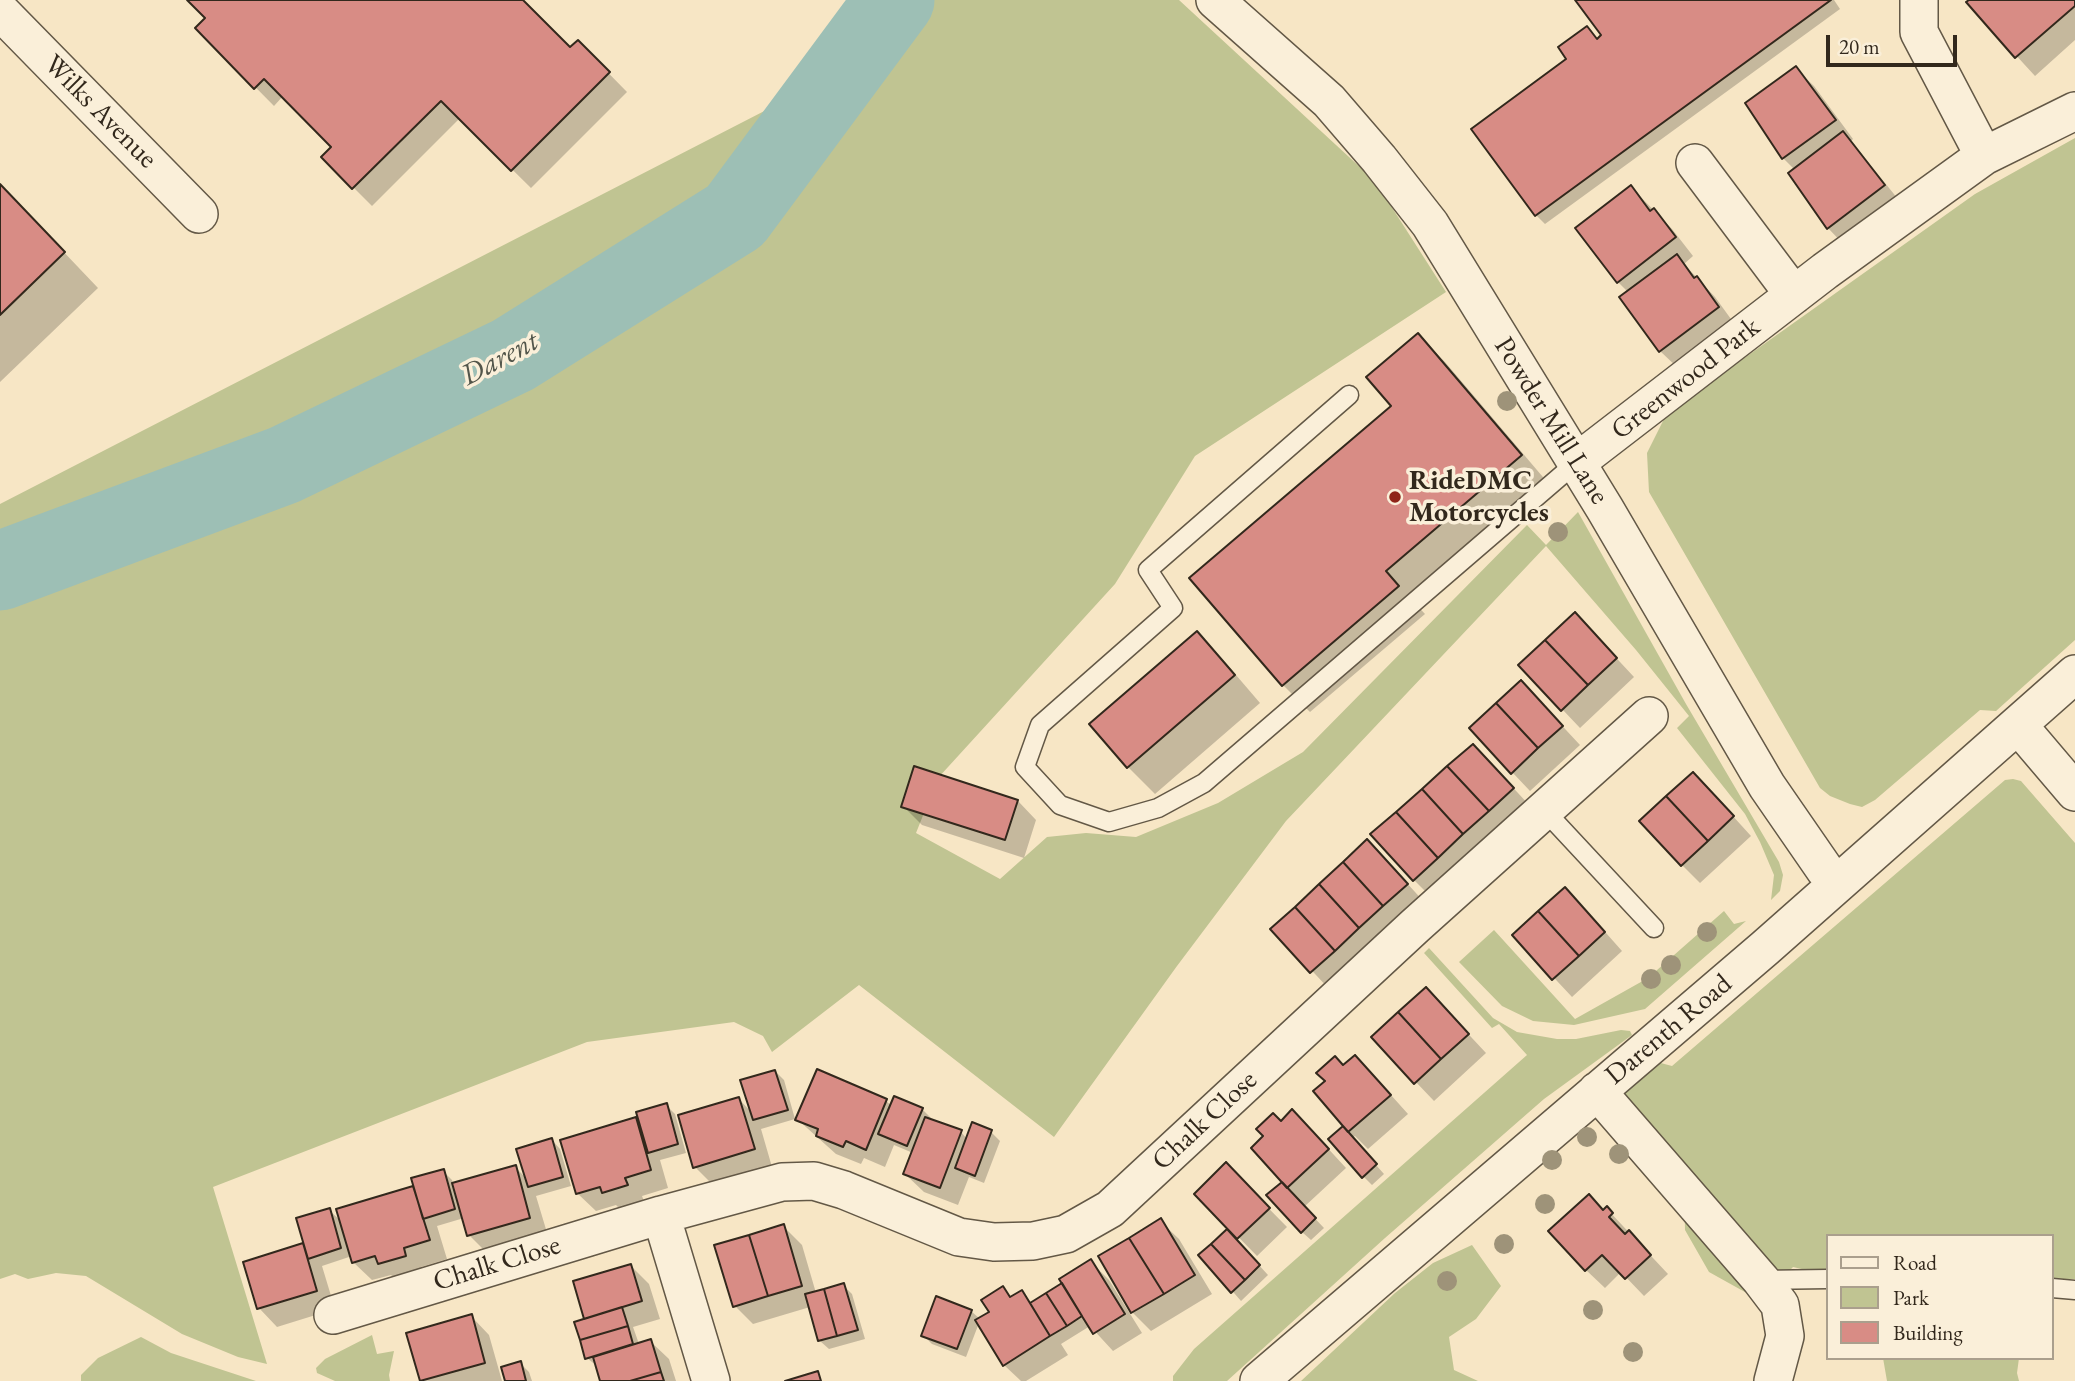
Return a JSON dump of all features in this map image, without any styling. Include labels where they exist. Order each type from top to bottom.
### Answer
[{"type":"street","name":"Powder Mill Lane","points":[[1215,0],[1329,102],[1430,224],[1577,462],[1767,786],[1825,870],[1837,883]]},
{"type":"street","points":[[1919,0],[1919,32],[1984,156]]},
{"type":"street","name":"Wilks Avenue","points":[[0,11],[199,214]]},
{"type":"street","name":"Greenwood Park","points":[[1577,462],[1794,295],[1984,156],[2075,111]]},
{"type":"street","points":[[1695,163],[1794,295]]},
{"type":"street","name":"Darenth Road","points":[[1259,1381],[1765,947],[2075,674]]},
{"type":"street","name":"Chalk Close","points":[[333,1315],[661,1215],[782,1182],[814,1181],[844,1190],[959,1237],[994,1242],[1033,1241],[1066,1234],[1110,1209],[1415,926],[1649,716]]},
{"type":"street","points":[[2018,725],[2075,792]]},
{"type":"street","points":[[1597,1091],[1762,1280],[1780,1305],[1785,1336],[1773,1381]]},
{"type":"street","points":[[661,1215],[711,1381]]},
{"type":"lane","points":[[1349,396],[1148,570],[1172,608],[1040,725],[1025,767],[1060,805],[1109,822],[1158,808],[1203,783],[1577,462]]},
{"type":"lane","points":[[1545,811],[1654,928]]},
{"type":"lane","points":[[1762,1280],[1826,1279]]},
{"type":"lane","points":[[2054,1288],[2075,1290]]},
{"type":"green space","points":[[856,0],[1179,0],[1375,181],[1446,292],[1195,456],[1115,584],[938,778],[916,833],[1000,879],[1047,837],[1086,833],[1136,837],[1218,803],[1303,752],[1527,525],[1546,545],[1578,512],[1779,862],[1783,875],[1780,891],[1771,900],[1774,875],[1745,814],[1677,728],[1689,716],[1546,546],[1286,821],[1054,1137],[859,985],[772,1052],[763,1036],[734,1022],[587,1042],[213,1187],[267,1364],[238,1357],[182,1334],[86,1276],[56,1273],[28,1279],[15,1274],[0,1279],[0,504],[776,105]]},
{"type":"green space","points":[[2075,138],[2075,640],[1996,711],[1980,710],[1875,800],[1862,807],[1850,804],[1830,796],[1820,788],[1649,492],[1647,453],[1667,413],[1975,194]]},
{"type":"green space","points":[[2005,780],[2021,781],[2075,843],[2075,1279],[2054,1279],[2054,1234],[1826,1234],[1826,1275],[1793,1267],[1761,1301],[1709,1272],[1685,1230],[1684,1186],[1604,1113],[1657,1062],[1672,1066]]},
{"type":"green space","points":[[1724,911],[1734,924],[1746,921],[1645,1009],[1574,1025],[1533,1021],[1502,1006],[1459,962],[1494,930],[1575,1019],[1648,978]]},
{"type":"green space","points":[[1429,948],[1493,1018],[1517,1032],[1557,1039],[1576,1039],[1621,1030],[1630,1031],[1632,1035],[1544,1099],[1227,1381],[1173,1381],[1173,1376],[1194,1349],[1527,1055],[1499,1024],[1492,1028],[1424,953]]},
{"type":"green space","points":[[1472,1245],[1501,1286],[1476,1319],[1449,1337],[1454,1370],[1478,1381],[1301,1381],[1395,1293],[1433,1263]]},
{"type":"green space","points":[[372,1335],[377,1354],[394,1351],[390,1381],[335,1381],[317,1373],[316,1368],[325,1359]]},
{"type":"green space","points":[[141,1337],[171,1353],[256,1381],[81,1381],[81,1375],[98,1358]]},
{"type":"green space","points":[[1883,1360],[2019,1360],[2019,1381],[1887,1381]]},
{"type":"building","points":[[187,0],[523,0],[570,47],[578,40],[610,72],[511,171],[441,101],[352,189],[321,157],[331,147],[264,79],[254,89],[195,28],[205,18]]},
{"type":"building","points":[[1575,0],[1831,0],[1535,216],[1471,129],[1566,59],[1558,47],[1587,26],[1597,39],[1601,35]]},
{"type":"building","points":[[2075,0],[2075,6],[2015,58],[1966,2]]},
{"type":"building","points":[[1796,66],[1836,120],[1782,159],[1745,103]]},
{"type":"building","points":[[1843,131],[1885,185],[1827,229],[1788,173]]},
{"type":"building","points":[[0,184],[65,252],[0,315]]},
{"type":"building","points":[[1631,185],[1650,211],[1654,208],[1676,237],[1617,283],[1575,228]]},
{"type":"building","points":[[1677,254],[1719,307],[1659,352],[1619,297]]},
{"type":"building","points":[[1418,333],[1522,455],[1386,571],[1399,586],[1282,686],[1189,578],[1391,406],[1366,377]]},
{"type":"building","points":[[1575,612],[1617,658],[1588,685],[1545,640]]},
{"type":"building","points":[[1197,631],[1235,675],[1127,768],[1089,724]]},
{"type":"building","points":[[1545,640],[1588,685],[1561,711],[1518,665]]},
{"type":"building","points":[[1521,680],[1563,726],[1538,748],[1496,703]]},
{"type":"building","points":[[1496,703],[1538,748],[1511,774],[1469,728]]},
{"type":"building","points":[[1473,744],[1514,788],[1489,811],[1447,766]]},
{"type":"building","points":[[914,766],[1018,800],[1005,840],[901,807]]},
{"type":"building","points":[[1447,766],[1489,811],[1463,834],[1422,789]]},
{"type":"building","points":[[1693,772],[1734,816],[1708,841],[1666,796]]},
{"type":"building","points":[[1422,789],[1463,834],[1438,858],[1396,812]]},
{"type":"building","points":[[1666,796],[1708,841],[1681,866],[1639,821]]},
{"type":"building","points":[[1396,812],[1438,858],[1413,881],[1370,834]]},
{"type":"building","points":[[1367,839],[1408,884],[1383,906],[1343,862]]},
{"type":"building","points":[[1343,862],[1383,906],[1359,928],[1319,884]]},
{"type":"building","points":[[1319,884],[1359,928],[1335,951],[1295,907]]},
{"type":"building","points":[[1565,887],[1605,932],[1579,956],[1538,911]]},
{"type":"building","points":[[1295,907],[1335,951],[1310,973],[1270,929]]},
{"type":"building","points":[[1538,911],[1579,956],[1552,980],[1512,935]]},
{"type":"building","points":[[1426,987],[1469,1034],[1441,1059],[1398,1012]]},
{"type":"building","points":[[1398,1012],[1441,1059],[1414,1084],[1371,1037]]},
{"type":"building","points":[[1355,1055],[1391,1095],[1348,1132],[1313,1091],[1325,1081],[1316,1073],[1335,1056],[1343,1065]]},
{"type":"building","points":[[817,1069],[887,1099],[866,1150],[846,1141],[843,1147],[816,1136],[818,1129],[795,1120]]},
{"type":"building","points":[[775,1070],[788,1110],[753,1120],[740,1080]]},
{"type":"building","points":[[894,1096],[923,1108],[907,1146],[878,1134]]},
{"type":"building","points":[[739,1097],[755,1149],[693,1168],[678,1115]]},
{"type":"building","points":[[667,1103],[678,1144],[648,1153],[636,1112]]},
{"type":"building","points":[[1292,1109],[1329,1149],[1287,1188],[1251,1148],[1263,1136],[1256,1129],[1273,1113],[1281,1121]]},
{"type":"building","points":[[636,1117],[651,1170],[625,1178],[628,1185],[602,1193],[600,1187],[576,1194],[560,1140]]},
{"type":"building","points":[[925,1117],[962,1130],[940,1188],[903,1174]]},
{"type":"building","points":[[972,1122],[992,1130],[975,1176],[955,1168]]},
{"type":"building","points":[[1343,1126],[1377,1164],[1362,1178],[1328,1139]]},
{"type":"building","points":[[552,1138],[563,1177],[528,1187],[516,1149]]},
{"type":"building","points":[[1226,1162],[1270,1208],[1237,1239],[1194,1194]]},
{"type":"building","points":[[516,1165],[530,1218],[467,1236],[452,1183]]},
{"type":"building","points":[[444,1169],[455,1209],[423,1219],[411,1178]]},
{"type":"building","points":[[1282,1182],[1316,1218],[1301,1233],[1266,1195]]},
{"type":"building","points":[[413,1186],[430,1240],[404,1248],[406,1256],[378,1264],[375,1256],[352,1263],[336,1209]]},
{"type":"building","points":[[1589,1194],[1603,1210],[1607,1206],[1613,1213],[1609,1217],[1625,1234],[1629,1230],[1651,1255],[1625,1279],[1602,1255],[1585,1271],[1548,1231]]},
{"type":"building","points":[[330,1208],[341,1248],[308,1259],[296,1218]]},
{"type":"building","points":[[1161,1218],[1195,1275],[1164,1294],[1129,1238]]},
{"type":"building","points":[[784,1224],[802,1286],[768,1296],[749,1235]]},
{"type":"building","points":[[1227,1229],[1260,1265],[1245,1280],[1211,1244]]},
{"type":"building","points":[[749,1235],[768,1296],[733,1307],[714,1245]]},
{"type":"building","points":[[1129,1238],[1164,1294],[1131,1313],[1098,1256]]},
{"type":"building","points":[[303,1243],[317,1291],[257,1309],[243,1262]]},
{"type":"building","points":[[1211,1244],[1245,1280],[1231,1293],[1198,1255]]},
{"type":"building","points":[[1091,1259],[1125,1314],[1093,1334],[1059,1279]]},
{"type":"building","points":[[631,1264],[642,1301],[584,1319],[573,1281]]},
{"type":"building","points":[[844,1283],[858,1330],[837,1336],[824,1289]]},
{"type":"building","points":[[1062,1283],[1082,1316],[1067,1326],[1046,1293]]},
{"type":"building","points":[[1003,1286],[1010,1297],[1022,1290],[1050,1336],[1003,1366],[975,1320],[989,1312],[981,1300]]},
{"type":"building","points":[[824,1289],[837,1336],[818,1341],[805,1294]]},
{"type":"building","points":[[1046,1293],[1067,1326],[1050,1336],[1030,1303]]},
{"type":"building","points":[[936,1296],[972,1310],[957,1349],[921,1336]]},
{"type":"building","points":[[622,1307],[628,1326],[580,1340],[574,1322]]},
{"type":"building","points":[[472,1314],[485,1363],[420,1381],[406,1333]]},
{"type":"building","points":[[628,1326],[633,1344],[585,1359],[580,1340]]},
{"type":"building","points":[[651,1339],[661,1372],[630,1381],[600,1381],[593,1357]]},
{"type":"building","points":[[521,1361],[526,1381],[505,1381],[501,1367]]},
{"type":"building","points":[[818,1371],[821,1381],[785,1381]]},
{"type":"building","points":[[661,1372],[664,1381],[630,1381]]},
{"type":"waterway","name":"Darent","points":[[0,571],[284,465],[513,355],[735,216],[895,0]]},
{"type":"place","name":"RideDMC Motorcycles","points":[[1395,497]]}]
